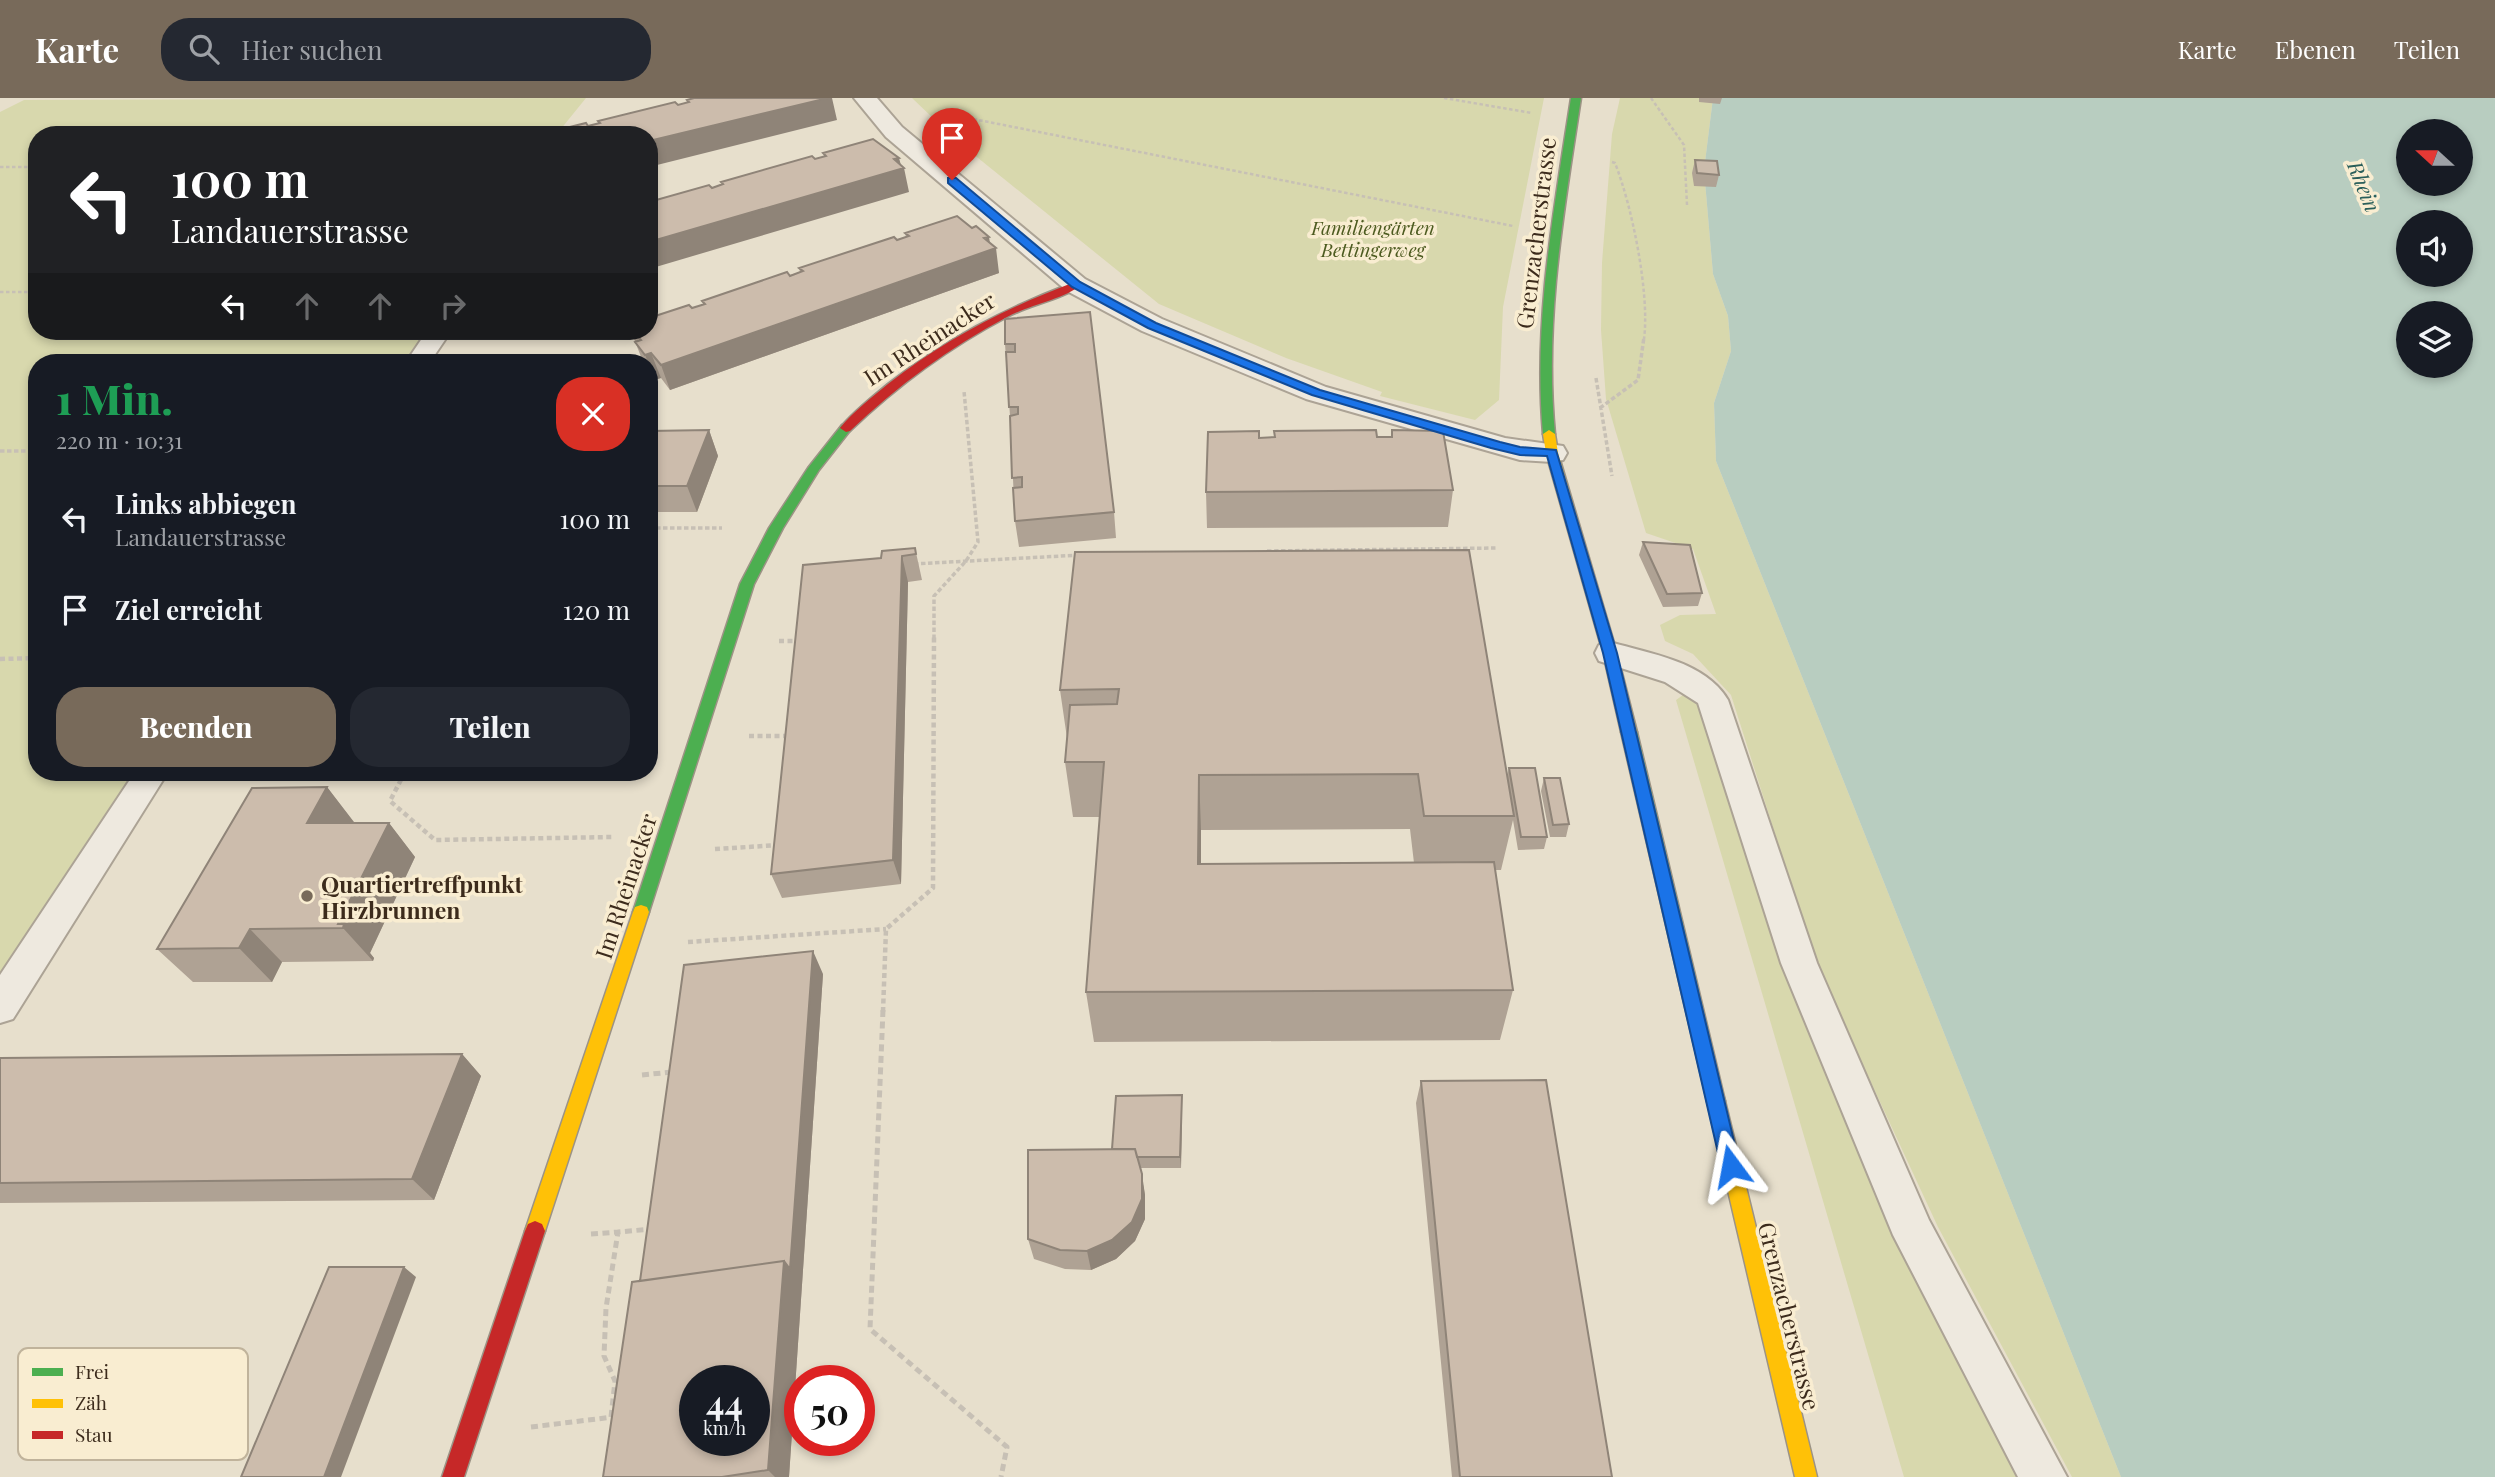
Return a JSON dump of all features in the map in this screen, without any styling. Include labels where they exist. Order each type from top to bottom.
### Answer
[{"type":"main road","name":"Grenzacherstrasse","points":[[1576,98],[1548,291],[1545,402],[1552,453],[1610,653],[1806,1477]]},
{"type":"main road","name":"Im Rheinacker","points":[[453,1477],[747,584],[776,528],[837,436],[868,406],[904,377],[968,335],[1008,312],[1076,285]]},
{"type":"street","points":[[865,98],[894,132],[1076,285],[1163,330],[1316,393],[1496,445],[1520,451],[1552,453]]},
{"type":"lane","points":[[1610,653],[1661,669],[1687,681],[1709,696],[1719,716],[1798,963],[1914,1236],[2043,1477]]},
{"type":"lane","points":[[0,1007],[146,781]]},
{"type":"path","points":[[1444,98],[1534,113]]},
{"type":"path","points":[[1651,98],[1684,145],[1687,205]]},
{"type":"path","points":[[930,110],[1524,227]]},
{"type":"path","points":[[1600,408],[1638,380],[1647,317],[1627,194],[1615,163],[1605,159]]},
{"type":"path","points":[[0,167],[28,167]]},
{"type":"path","points":[[0,292],[28,292]]},
{"type":"path","points":[[630,946],[886,929],[933,888],[934,596],[966,561],[978,542],[961,358],[968,335]]},
{"type":"path","points":[[1596,369],[1612,479]]},
{"type":"path","points":[[0,451],[28,451]]},
{"type":"path","points":[[658,528],[776,528]]},
{"type":"path","points":[[1267,551],[1496,548]]},
{"type":"path","points":[[913,564],[1090,554]]},
{"type":"path","points":[[0,659],[28,658]]},
{"type":"path","points":[[400,781],[390,801],[435,840],[666,836]]},
{"type":"path","points":[[660,853],[788,844]]},
{"type":"path","points":[[886,929],[870,1329],[1007,1447],[1001,1477]]},
{"type":"path","points":[[611,1417],[615,1381],[604,1356],[606,1308],[618,1232],[665,1228]]},
{"type":"path","points":[[467,1434],[621,1416]]},
{"type":"green space","points":[[586,98],[563,126],[28,126],[28,340],[422,340],[414,354],[28,354],[28,781],[137,781],[0,984],[0,112],[24,100]]},
{"type":"green space","name":"Familiengärten Bettingerweg","points":[[912,98],[1544,98],[1503,307],[1499,400],[1475,420],[1380,396],[1382,392],[1286,358],[1159,304],[957,141]]},
{"type":"green space","points":[[1620,98],[1713,98],[1704,170],[1713,274],[1728,316],[1731,351],[1714,403],[1716,461],[2121,1477],[2072,1477],[1938,1227],[1817,966],[1731,695],[1693,654],[1665,641],[1660,625],[1680,615],[1716,614],[1693,549],[1646,533],[1606,399],[1601,330],[1602,263],[1612,134]]},
{"type":"green space","points":[[1683,695],[1689,695],[1701,706],[1785,974],[1896,1237],[2022,1477],[1904,1477],[1676,700]]},
{"type":"water","name":"Rhein","points":[[1713,98],[2495,98],[2495,1477],[2121,1477],[1716,461],[1714,403],[1731,351],[1728,316],[1713,274],[1704,170]]},
{"type":"building","points":[[828,98],[658,139],[658,126],[588,126],[600,123],[598,121],[675,102],[678,105],[689,102],[687,100]]},
{"type":"building","points":[[873,139],[899,158],[894,159],[904,168],[658,239],[658,199],[709,185],[712,188],[723,184],[721,182],[812,156],[815,159],[826,156],[823,153]]},
{"type":"building","points":[[1695,160],[1717,161],[1719,175],[1697,173]]},
{"type":"building","points":[[957,216],[972,228],[976,226],[989,237],[984,238],[996,248],[661,365],[658,354],[644,354],[635,342],[658,340],[658,315],[689,305],[692,308],[705,304],[702,301],[787,272],[790,276],[803,271],[799,268],[894,237],[897,240],[909,236],[905,233]]},
{"type":"building","points":[[1090,312],[1114,512],[1015,521],[1013,488],[1022,487],[1022,477],[1012,478],[1010,416],[1018,414],[1018,407],[1009,407],[1006,352],[1015,352],[1015,344],[1005,344],[1005,319]]},
{"type":"building","points":[[709,430],[687,486],[658,486],[658,431]]},
{"type":"building","points":[[1376,430],[1377,437],[1392,437],[1392,430],[1443,431],[1453,490],[1206,492],[1208,432],[1259,431],[1259,438],[1275,437],[1274,431]]},
{"type":"building","points":[[1643,542],[1690,545],[1702,593],[1667,594]]},
{"type":"building","points":[[915,548],[916,554],[902,556],[893,860],[771,874],[803,565],[881,558],[882,551]]},
{"type":"building","points":[[1469,550],[1514,816],[1424,816],[1418,774],[1199,775],[1198,864],[1494,862],[1513,990],[1086,992],[1104,762],[1065,762],[1070,705],[1117,704],[1119,689],[1060,690],[1075,552]]},
{"type":"building","points":[[1509,768],[1535,768],[1547,837],[1521,837]]},
{"type":"building","points":[[1544,778],[1560,778],[1569,824],[1553,825]]},
{"type":"building","points":[[327,787],[307,823],[389,823],[338,924],[344,924],[343,928],[250,929],[239,948],[157,949],[252,788]]},
{"type":"building","points":[[813,951],[790,1269],[784,1261],[640,1281],[684,965]]},
{"type":"building","points":[[462,1054],[412,1179],[0,1183],[0,1058]]},
{"type":"building","points":[[1546,1080],[1612,1477],[1460,1477],[1421,1081]]},
{"type":"building","points":[[1182,1095],[1180,1157],[1137,1157],[1135,1149],[1112,1149],[1116,1096]]},
{"type":"building","points":[[1135,1149],[1142,1174],[1142,1199],[1132,1222],[1112,1240],[1087,1251],[1060,1250],[1028,1239],[1028,1150]]},
{"type":"building","points":[[784,1261],[770,1444],[770,1365],[679,1365],[679,1456],[769,1456],[768,1470],[722,1477],[603,1477],[632,1282]]},
{"type":"building","points":[[329,1267],[404,1267],[324,1477],[241,1477]]},
{"type":"traffic: fast","points":[[1549,434],[1545,392],[1547,308],[1556,223],[1576,98]]},
{"type":"traffic: fast","points":[[641,912],[747,584],[776,528],[814,468],[846,428]]},
{"type":"traffic: fast","points":[[1629,732],[1716,1101]]},
{"type":"traffic: slow","points":[[1549,434],[1552,453],[1610,653],[1629,732]]},
{"type":"traffic: slow","points":[[535,1231],[641,912]]},
{"type":"traffic: slow","points":[[1716,1101],[1806,1477]]},
{"type":"traffic: jam","points":[[846,428],[901,380],[963,337],[1014,309],[1076,285]]},
{"type":"traffic: jam","points":[[453,1477],[535,1231]]},
{"type":"place","name":"Quartiertreffpunkt Hirzbrunnen","points":[[307,896]]},
{"type":"route","points":[[952,180],[1076,285],[1152,325],[1316,393],[1496,445],[1520,451],[1552,453],[1574,537],[1610,653],[1731,1166]]}]
